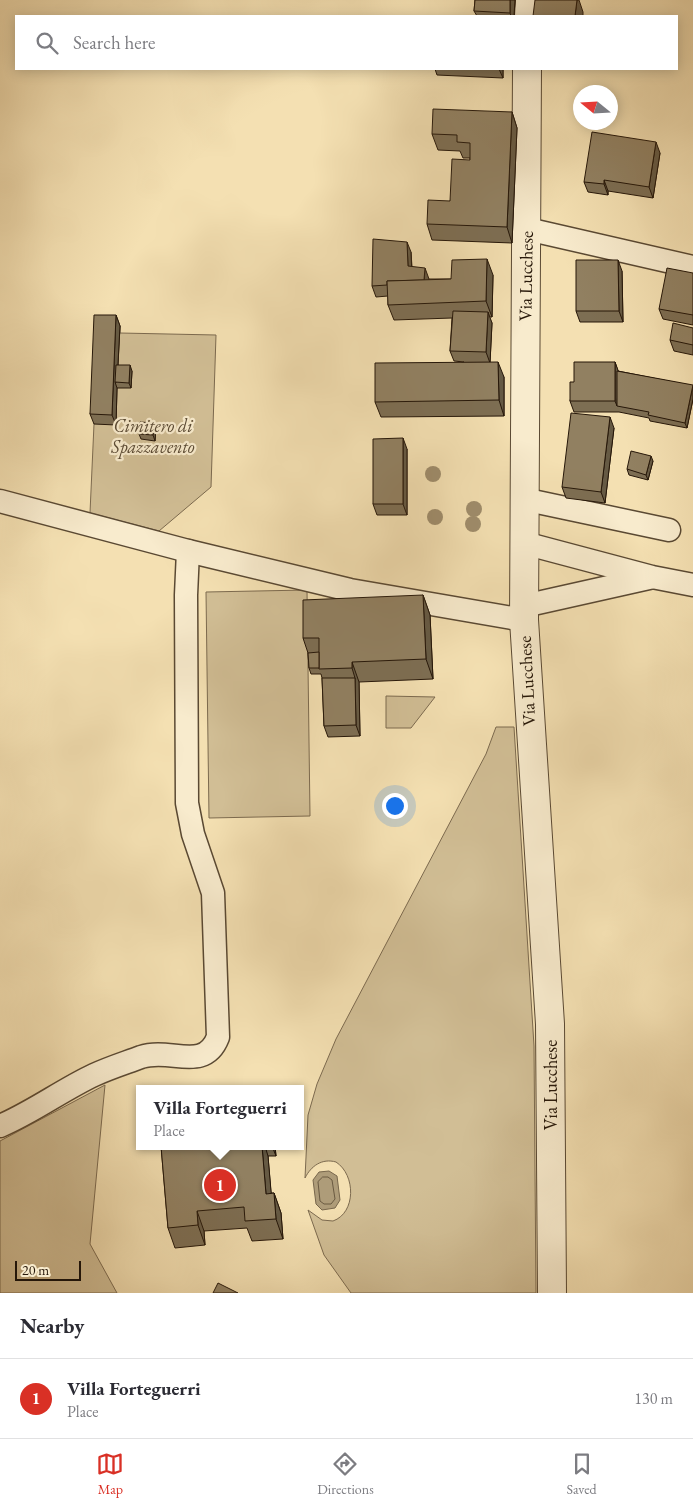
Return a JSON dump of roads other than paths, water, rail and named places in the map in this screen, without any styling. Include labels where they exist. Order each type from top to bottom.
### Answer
[{"type":"street","points":[[529,15],[530,0]]},
{"type":"street","name":"Via Lucchese","points":[[527,70],[524,613],[550,1024],[552,1293]]},
{"type":"street","points":[[527,229],[693,267]]},
{"type":"street","points":[[524,499],[669,530]]},
{"type":"street","points":[[0,501],[188,551],[350,590],[524,613],[652,577]]},
{"type":"street","points":[[524,543],[652,577],[693,585]]},
{"type":"street","points":[[0,1126],[94,1075],[141,1057],[163,1053],[195,1058],[204,1056],[210,1052],[218,1037],[213,893],[193,834],[187,803],[186,595],[188,551]]},
{"type":"water","points":[[329,1171],[337,1176],[340,1200],[335,1208],[322,1210],[316,1204],[313,1180],[319,1172]]},
{"type":"place","name":"Villa Forteguerri","points":[[220,1185]]},
{"type":"park label","name":"Cimitero di Spazzavento","points":[[153,436]]}]
